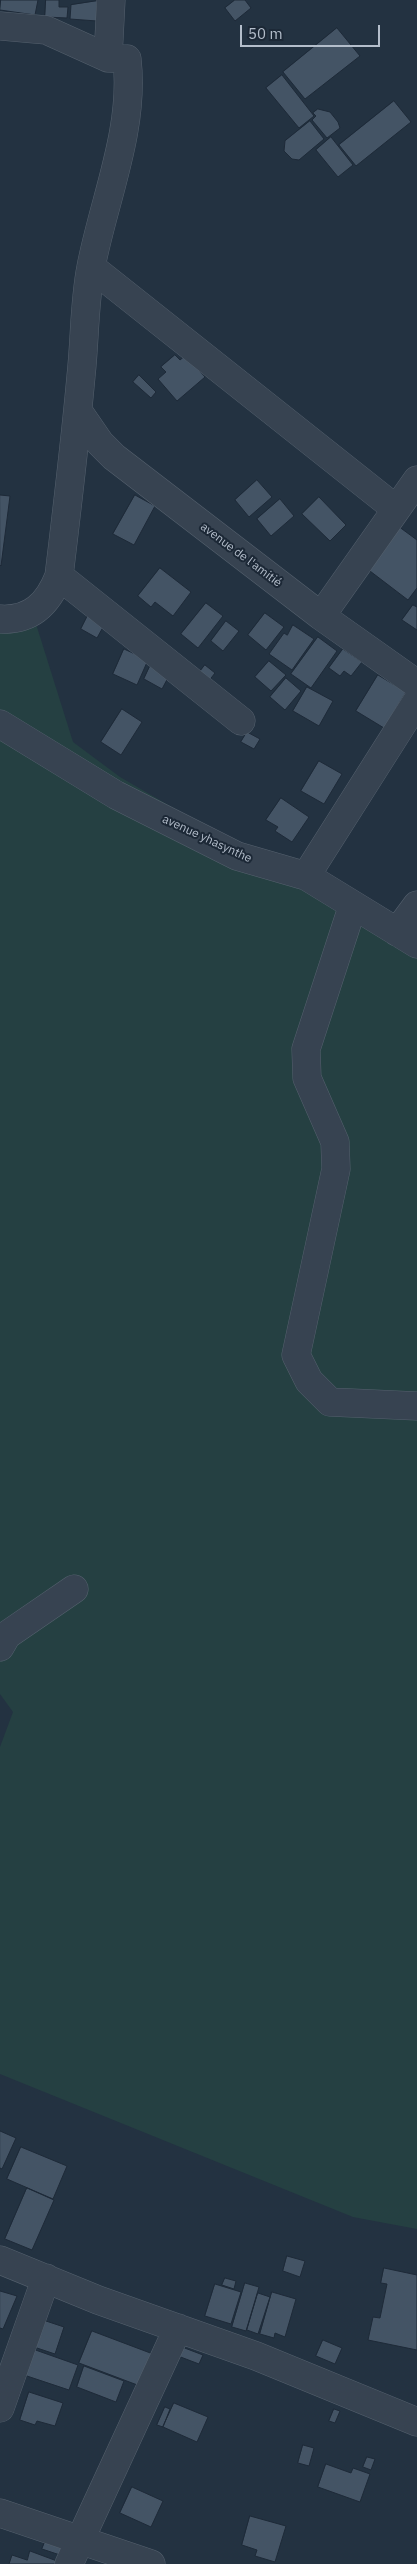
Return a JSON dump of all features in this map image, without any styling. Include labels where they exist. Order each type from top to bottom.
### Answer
[{"type":"street","points":[[108,58],[111,0]]},
{"type":"street","points":[[0,26],[46,30],[108,58],[127,59],[129,75],[121,144],[91,267],[84,319],[78,411],[59,576],[53,592],[38,609],[25,616],[0,620]]},
{"type":"street","points":[[91,267],[396,509]]},
{"type":"street","name":"avenue de l'amitié","points":[[78,411],[100,443],[114,457],[321,616],[417,684]]},
{"type":"street","points":[[321,616],[417,480]]},
{"type":"street","points":[[59,576],[241,721]]},
{"type":"street","points":[[306,876],[417,701]]},
{"type":"street","name":"avenue yhasynthe","points":[[0,724],[116,794],[237,856],[306,876],[407,938]]},
{"type":"street","points":[[353,905],[306,1049],[306,1078],[335,1142],[336,1169],[296,1355],[309,1381],[330,1402],[417,1406]]},
{"type":"street","points":[[407,938],[417,905]]},
{"type":"street","points":[[0,1647],[7,1636],[74,1589]]},
{"type":"street","points":[[0,2260],[98,2300],[256,2356],[417,2422]]},
{"type":"street","points":[[0,2408],[46,2278]]},
{"type":"street","points":[[74,2552],[178,2328]]},
{"type":"street","points":[[0,2513],[74,2552],[151,2564]]},
{"type":"green space","points":[[0,606],[31,608],[73,742],[120,777],[284,872],[417,930],[417,2229],[353,2217],[0,2074],[0,1747],[13,1712],[0,1694]]},
{"type":"building","points":[[1,0],[38,0],[35,15],[0,10]]},
{"type":"building","points":[[46,0],[59,0],[59,7],[68,7],[67,18],[45,17]]},
{"type":"building","points":[[235,0],[245,0],[251,8],[235,21],[225,8]]},
{"type":"building","points":[[97,1],[97,21],[70,19],[71,5]]},
{"type":"building","points":[[337,28],[360,56],[305,99],[283,72]]},
{"type":"building","points":[[282,75],[314,116],[299,128],[266,88]]},
{"type":"building","points":[[394,101],[411,122],[356,166],[339,145]]},
{"type":"building","points":[[318,109],[330,112],[340,128],[327,138],[312,120],[316,116],[313,113]]},
{"type":"building","points":[[310,121],[324,139],[299,160],[292,159],[284,151],[285,141]]},
{"type":"building","points":[[331,137],[353,165],[338,177],[316,150]]},
{"type":"building","points":[[175,355],[180,360],[186,355],[205,377],[177,401],[158,379],[166,372],[161,367]]},
{"type":"building","points":[[139,375],[156,392],[151,398],[133,382]]},
{"type":"building","points":[[257,480],[272,497],[249,517],[235,500]]},
{"type":"building","points":[[0,495],[10,496],[1,566],[0,565]]},
{"type":"building","points":[[135,495],[155,506],[134,545],[113,534]]},
{"type":"building","points":[[319,497],[346,525],[330,541],[302,514]]},
{"type":"building","points":[[280,499],[294,516],[271,536],[257,519]]},
{"type":"building","points":[[398,526],[417,540],[417,588],[408,600],[366,568]]},
{"type":"building","points":[[160,568],[191,592],[173,616],[155,602],[151,607],[138,596]]},
{"type":"building","points":[[206,603],[223,616],[198,648],[181,634]]},
{"type":"building","points":[[413,605],[417,607],[417,630],[402,620]]},
{"type":"building","points":[[90,611],[107,620],[97,638],[81,629]]},
{"type":"building","points":[[265,613],[284,627],[266,650],[248,635]]},
{"type":"building","points":[[226,621],[239,631],[223,651],[211,641]]},
{"type":"building","points":[[293,625],[314,639],[292,670],[269,654],[284,633],[287,635]]},
{"type":"building","points":[[318,637],[337,651],[311,688],[291,674]]},
{"type":"building","points":[[124,649],[148,660],[137,685],[113,674]]},
{"type":"building","points":[[343,649],[362,662],[351,676],[344,671],[340,676],[329,668]]},
{"type":"building","points":[[269,661],[286,675],[271,691],[255,677]]},
{"type":"building","points":[[151,664],[170,674],[162,689],[144,679]]},
{"type":"building","points":[[205,665],[215,673],[208,682],[198,674]]},
{"type":"building","points":[[378,675],[406,692],[384,728],[356,711]]},
{"type":"building","points":[[286,678],[301,691],[285,710],[270,697]]},
{"type":"building","points":[[307,687],[333,701],[319,726],[293,711]]},
{"type":"building","points":[[122,709],[142,722],[121,755],[101,742]]},
{"type":"building","points":[[247,732],[260,739],[254,749],[241,742]]},
{"type":"building","points":[[319,761],[342,774],[324,804],[301,791]]},
{"type":"building","points":[[281,798],[309,817],[292,842],[275,831],[278,827],[266,820]]},
{"type":"building","points":[[0,2131],[16,2138],[2,2169],[0,2168]]},
{"type":"building","points":[[21,2147],[67,2166],[53,2199],[7,2179]]},
{"type":"building","points":[[27,2188],[54,2200],[32,2250],[5,2239]]},
{"type":"building","points":[[287,2256],[305,2261],[300,2277],[283,2271]]},
{"type":"building","points":[[384,2268],[417,2275],[417,2350],[368,2340],[373,2317],[380,2318],[387,2284],[381,2283]]},
{"type":"building","points":[[225,2278],[236,2281],[234,2289],[222,2285]]},
{"type":"building","points":[[245,2283],[259,2287],[246,2331],[232,2327]]},
{"type":"building","points":[[215,2284],[241,2292],[231,2324],[205,2316]]},
{"type":"building","points":[[0,2291],[17,2296],[3,2329],[0,2328]]},
{"type":"building","points":[[272,2292],[296,2299],[285,2337],[275,2333],[274,2338],[260,2334]]},
{"type":"building","points":[[258,2293],[270,2297],[258,2334],[247,2330]]},
{"type":"building","points":[[34,2317],[64,2327],[55,2354],[25,2344]]},
{"type":"building","points":[[92,2331],[153,2354],[140,2386],[79,2363]]},
{"type":"building","points":[[323,2340],[342,2348],[335,2364],[316,2356]]},
{"type":"building","points":[[27,2347],[78,2365],[69,2390],[18,2373]]},
{"type":"building","points":[[182,2347],[203,2355],[199,2364],[178,2356]]},
{"type":"building","points":[[84,2366],[124,2381],[116,2402],[77,2387]]},
{"type":"building","points":[[29,2392],[63,2403],[55,2426],[37,2421],[35,2425],[20,2420]]},
{"type":"building","points":[[174,2403],[208,2417],[197,2442],[163,2427]]},
{"type":"building","points":[[165,2407],[170,2409],[163,2427],[157,2425]]},
{"type":"building","points":[[334,2409],[340,2411],[335,2423],[329,2421]]},
{"type":"building","points":[[303,2445],[314,2448],[309,2466],[298,2463]]},
{"type":"building","points":[[367,2457],[375,2459],[371,2470],[363,2467]]},
{"type":"building","points":[[326,2464],[351,2473],[353,2468],[370,2474],[360,2502],[318,2487]]},
{"type":"building","points":[[132,2487],[163,2501],[151,2527],[120,2513]]},
{"type":"building","points":[[250,2516],[286,2526],[275,2562],[255,2556],[257,2550],[242,2545]]},
{"type":"building","points":[[47,2537],[64,2544],[60,2555],[42,2549]]},
{"type":"building","points":[[30,2551],[57,2561],[56,2564],[9,2564],[12,2555],[27,2560]]}]
